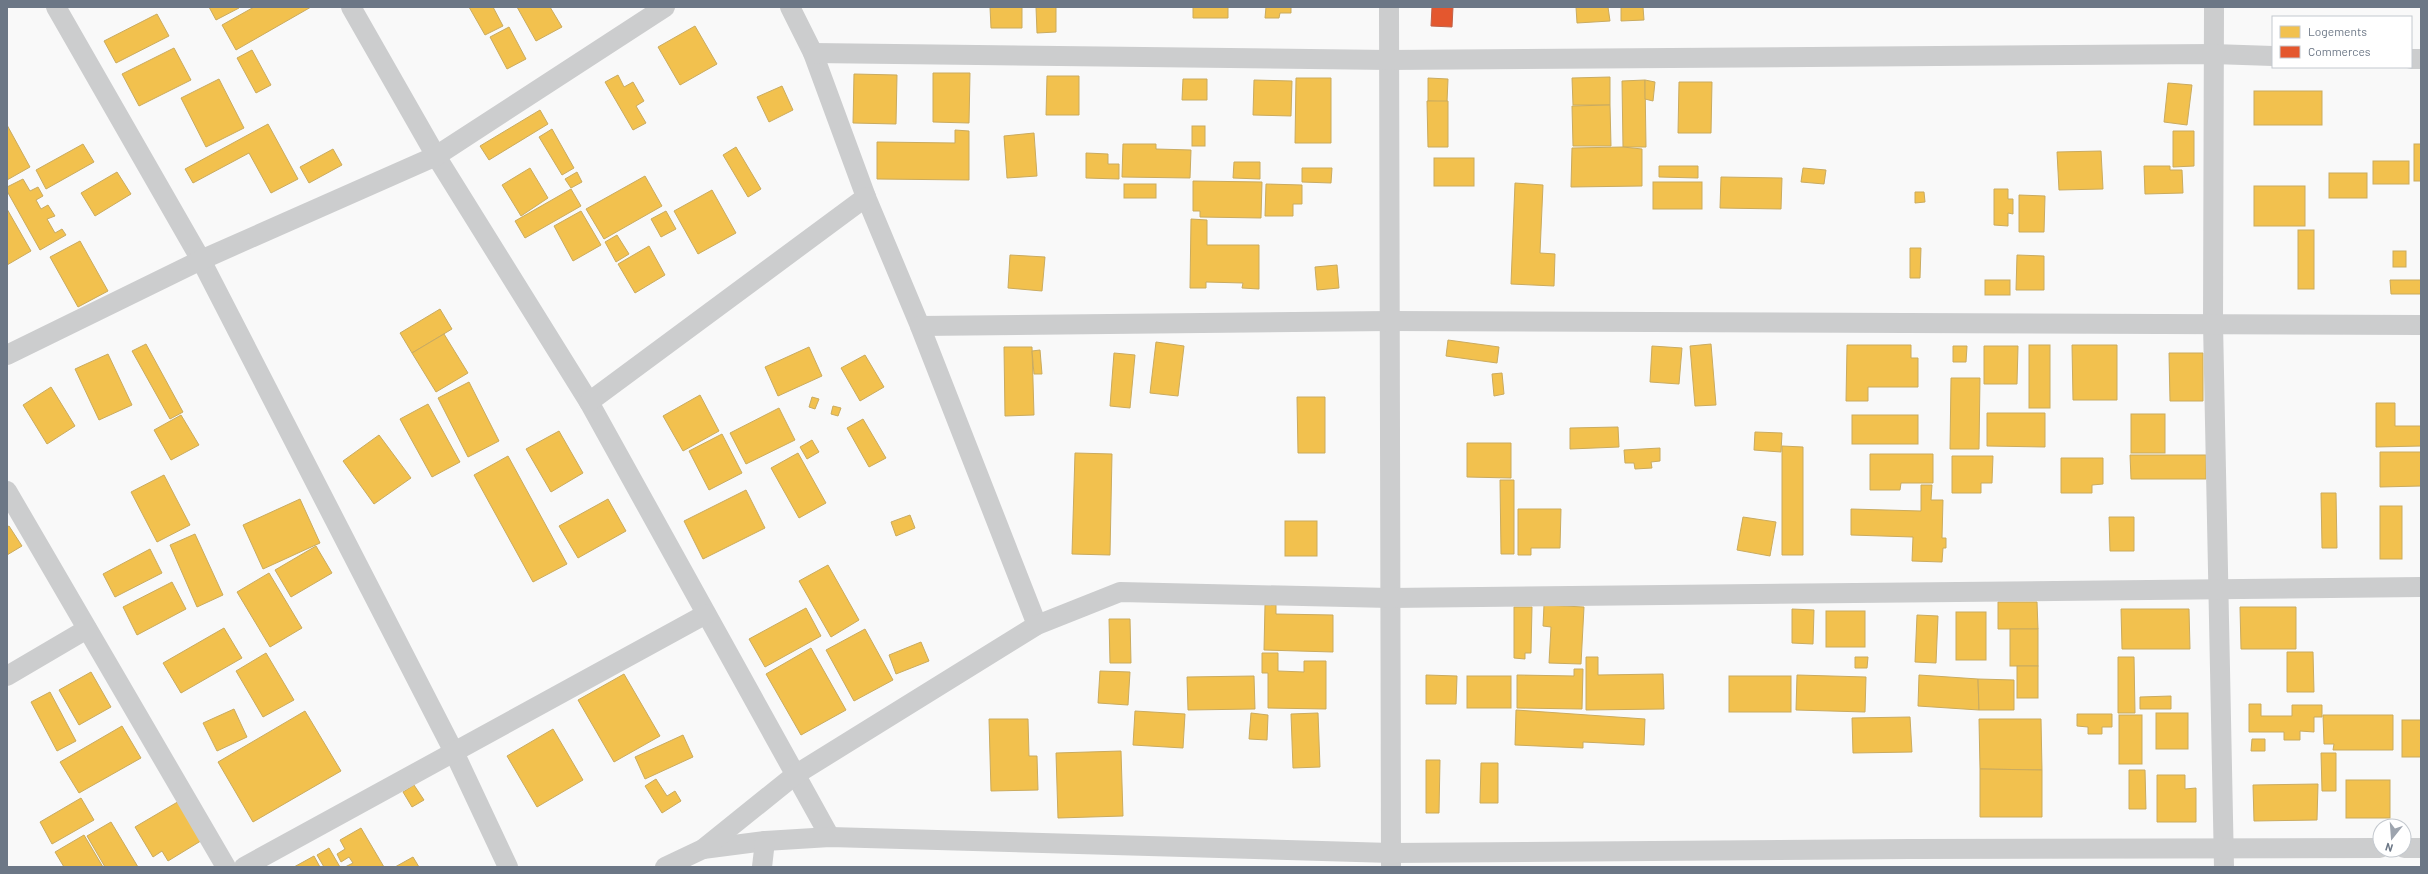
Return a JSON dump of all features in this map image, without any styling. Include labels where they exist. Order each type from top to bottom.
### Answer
[{"type":"street","points":[[56,7],[201,260],[454,752],[508,867]]},
{"type":"street","points":[[351,7],[436,156],[589,402],[830,837]]},
{"type":"street","points":[[7,355],[201,260],[436,156],[665,7]]},
{"type":"street","points":[[790,7],[813,53],[866,197],[920,326],[1038,625]]},
{"type":"street","points":[[1389,7],[1391,860]]},
{"type":"street","points":[[2214,7],[2213,323],[2220,588],[2224,858]]},
{"type":"street","points":[[813,53],[1389,60],[2213,54],[2272,56]]},
{"type":"street","points":[[589,402],[866,197]]},
{"type":"street","points":[[920,326],[1389,320],[2421,325]]},
{"type":"street","points":[[7,491],[226,867]]},
{"type":"street","points":[[665,867],[703,849],[795,775],[1038,625],[1120,592],[1390,598],[2421,587]]},
{"type":"street","points":[[244,867],[706,614]]},
{"type":"street","points":[[7,676],[87,629]]},
{"type":"street","points":[[703,849],[765,841],[830,837],[1391,860],[1910,848],[2224,858],[2372,849]]},
{"type":"street","points":[[762,867],[765,841]]},
{"type":"building: Logements","points":[[209,7],[238,7],[239,8],[216,20]]},
{"type":"building: Logements","points":[[254,7],[311,7],[236,50],[222,25]]},
{"type":"building: Logements","points":[[469,7],[493,7],[503,26],[485,35]]},
{"type":"building: Logements","points":[[517,7],[550,7],[562,27],[536,41]]},
{"type":"building: Logements","points":[[990,7],[1022,7],[1022,28],[991,28]]},
{"type":"building: Logements","points":[[1036,7],[1056,7],[1056,32],[1037,33]]},
{"type":"building: Logements","points":[[1193,7],[1228,7],[1228,18],[1193,18]]},
{"type":"building: Logements","points":[[1266,7],[1291,7],[1291,13],[1280,13],[1279,18],[1265,18]]},
{"type":"building: Logements","points":[[1576,7],[1608,7],[1610,21],[1577,23]]},
{"type":"building: Logements","points":[[1621,7],[1643,7],[1644,20],[1621,21]]},
{"type":"building: Logements","points":[[157,14],[169,36],[116,63],[104,41]]},
{"type":"building: Logements","points":[[695,26],[717,64],[680,85],[658,47]]},
{"type":"building: Logements","points":[[509,27],[526,59],[507,69],[490,37]]},
{"type":"building: Logements","points":[[174,48],[191,80],[139,106],[122,74]]},
{"type":"building: Logements","points":[[252,50],[271,85],[256,93],[237,58]]},
{"type":"building: Logements","points":[[933,73],[970,73],[969,123],[933,122]]},
{"type":"building: Logements","points":[[854,74],[897,75],[896,124],[853,123]]},
{"type":"building: Logements","points":[[618,75],[624,87],[633,82],[644,101],[636,106],[646,123],[633,130],[605,82]]},
{"type":"building: Logements","points":[[1047,76],[1079,76],[1079,115],[1046,115]]},
{"type":"building: Logements","points":[[1610,77],[1610,105],[1573,105],[1572,78]]},
{"type":"building: Logements","points":[[1296,78],[1331,78],[1331,143],[1295,143]]},
{"type":"building: Logements","points":[[1428,78],[1448,79],[1447,102],[1428,101]]},
{"type":"building: Logements","points":[[219,79],[244,128],[206,147],[181,98]]},
{"type":"building: Logements","points":[[1183,79],[1207,79],[1207,100],[1182,100]]},
{"type":"building: Logements","points":[[1254,80],[1292,81],[1291,116],[1253,115]]},
{"type":"building: Logements","points":[[1645,80],[1646,147],[1623,147],[1622,81]]},
{"type":"building: Logements","points":[[1645,80],[1655,82],[1653,101],[1645,99]]},
{"type":"building: Logements","points":[[1679,82],[1712,82],[1711,133],[1678,133]]},
{"type":"building: Logements","points":[[2168,83],[2192,85],[2187,125],[2164,122]]},
{"type":"building: Logements","points":[[782,86],[793,110],[769,122],[757,97]]},
{"type":"building: Logements","points":[[2254,91],[2322,91],[2322,125],[2254,125]]},
{"type":"building: Logements","points":[[1427,101],[1448,101],[1448,147],[1428,147]]},
{"type":"building: Logements","points":[[1610,105],[1611,146],[1573,146],[1572,106]]},
{"type":"building: Logements","points":[[540,110],[548,124],[489,160],[480,146]]},
{"type":"building: Logements","points":[[268,124],[298,179],[271,193],[249,153],[193,183],[185,169]]},
{"type":"building: Logements","points":[[7,125],[30,167],[7,180]]},
{"type":"building: Logements","points":[[1192,126],[1205,126],[1205,146],[1192,146]]},
{"type":"building: Logements","points":[[552,129],[574,168],[562,175],[539,137]]},
{"type":"building: Logements","points":[[955,130],[969,131],[969,180],[877,179],[877,142],[955,143]]},
{"type":"building: Logements","points":[[2173,131],[2194,131],[2194,166],[2173,167]]},
{"type":"building: Logements","points":[[1034,133],[1037,176],[1007,178],[1004,136]]},
{"type":"building: Logements","points":[[83,144],[94,162],[46,189],[36,170]]},
{"type":"building: Logements","points":[[1123,144],[1156,144],[1156,149],[1191,150],[1190,178],[1122,177]]},
{"type":"building: Logements","points":[[2414,144],[2421,144],[2421,181],[2414,181]]},
{"type":"building: Logements","points":[[736,147],[761,189],[748,197],[723,155]]},
{"type":"building: Logements","points":[[1623,147],[1642,149],[1642,186],[1571,187],[1572,148]]},
{"type":"building: Logements","points":[[333,149],[342,165],[309,183],[300,167]]},
{"type":"building: Logements","points":[[2101,151],[2103,189],[2059,190],[2057,152]]},
{"type":"building: Logements","points":[[1086,153],[1108,154],[1108,164],[1119,164],[1119,179],[1086,178]]},
{"type":"building: Logements","points":[[1434,158],[1474,158],[1474,186],[1434,186]]},
{"type":"building: Logements","points":[[2373,161],[2409,161],[2409,184],[2373,184]]},
{"type":"building: Logements","points":[[1234,162],[1260,162],[1260,179],[1233,178]]},
{"type":"building: Logements","points":[[1659,166],[1698,166],[1698,178],[1659,177]]},
{"type":"building: Logements","points":[[2144,166],[2170,166],[2170,170],[2182,170],[2183,193],[2145,194]]},
{"type":"building: Logements","points":[[530,168],[548,198],[521,216],[502,185]]},
{"type":"building: Logements","points":[[1302,168],[1332,168],[1331,183],[1302,182]]},
{"type":"building: Logements","points":[[1803,168],[1826,170],[1824,184],[1801,182]]},
{"type":"building: Logements","points":[[117,172],[131,194],[95,216],[81,193]]},
{"type":"building: Logements","points":[[577,172],[582,182],[571,188],[565,179]]},
{"type":"building: Logements","points":[[2329,173],[2367,173],[2367,198],[2329,198]]},
{"type":"building: Logements","points":[[645,176],[662,206],[604,239],[586,209]]},
{"type":"building: Logements","points":[[1721,177],[1782,178],[1781,209],[1720,208]]},
{"type":"building: Logements","points":[[23,179],[30,191],[38,187],[43,196],[36,200],[41,209],[48,205],[55,216],[47,219],[55,233],[62,229],[66,235],[40,250],[7,191],[7,187]]},
{"type":"building: Logements","points":[[1193,181],[1262,182],[1261,218],[1200,217],[1200,211],[1193,211]]},
{"type":"building: Logements","points":[[1653,182],[1702,182],[1702,209],[1653,209]]},
{"type":"building: Logements","points":[[1515,183],[1543,185],[1540,253],[1555,254],[1554,286],[1511,284]]},
{"type":"building: Logements","points":[[1124,184],[1156,184],[1156,198],[1124,198]]},
{"type":"building: Logements","points":[[1266,184],[1302,185],[1302,204],[1293,204],[1293,216],[1265,216]]},
{"type":"building: Logements","points":[[2254,186],[2305,186],[2305,226],[2254,226]]},
{"type":"building: Logements","points":[[571,189],[581,206],[525,238],[515,221]]},
{"type":"building: Logements","points":[[1994,189],[2008,189],[2008,199],[2013,199],[2013,214],[2008,213],[2008,226],[1994,225]]},
{"type":"building: Logements","points":[[712,190],[736,233],[698,254],[674,211]]},
{"type":"building: Logements","points":[[1915,192],[1924,192],[1925,202],[1915,203]]},
{"type":"building: Logements","points":[[2019,195],[2045,196],[2044,232],[2019,232]]},
{"type":"building: Logements","points":[[7,209],[31,251],[7,265]]},
{"type":"building: Logements","points":[[581,211],[601,245],[573,261],[554,226]]},
{"type":"building: Logements","points":[[666,211],[676,229],[661,237],[651,219]]},
{"type":"building: Logements","points":[[1191,219],[1207,220],[1207,245],[1259,245],[1259,289],[1242,288],[1243,283],[1206,282],[1206,288],[1190,288]]},
{"type":"building: Logements","points":[[2298,230],[2314,230],[2314,289],[2298,289]]},
{"type":"building: Logements","points":[[617,235],[629,254],[616,262],[605,242]]},
{"type":"building: Logements","points":[[80,241],[108,291],[78,307],[50,257]]},
{"type":"building: Logements","points":[[649,246],[665,275],[635,293],[618,264]]},
{"type":"building: Logements","points":[[1910,248],[1921,248],[1920,278],[1910,278]]},
{"type":"building: Logements","points":[[2393,251],[2406,251],[2406,267],[2393,267]]},
{"type":"building: Logements","points":[[1010,255],[1045,257],[1042,291],[1008,288]]},
{"type":"building: Logements","points":[[2017,255],[2044,256],[2044,290],[2016,290]]},
{"type":"building: Logements","points":[[1337,265],[1339,288],[1317,290],[1315,267]]},
{"type":"building: Logements","points":[[1985,280],[2010,280],[2010,295],[1985,295]]},
{"type":"building: Logements","points":[[2390,280],[2421,280],[2421,294],[2391,294]]},
{"type":"building: Logements","points":[[440,309],[452,329],[412,353],[400,333]]},
{"type":"building: Logements","points":[[444,334],[468,373],[436,392],[412,353]]},
{"type":"building: Logements","points":[[1448,340],[1499,347],[1497,363],[1446,356]]},
{"type":"building: Logements","points":[[1156,342],[1184,346],[1178,396],[1150,393]]},
{"type":"building: Logements","points":[[146,344],[183,412],[170,419],[132,351]]},
{"type":"building: Logements","points":[[1711,344],[1716,405],[1695,406],[1690,346]]},
{"type":"building: Logements","points":[[1847,345],[1911,345],[1911,358],[1918,358],[1918,387],[1868,387],[1868,401],[1846,401]]},
{"type":"building: Logements","points":[[2029,345],[2050,345],[2050,408],[2029,408]]},
{"type":"building: Logements","points":[[2072,345],[2117,345],[2117,400],[2073,400]]},
{"type":"building: Logements","points":[[1652,346],[1682,348],[1679,384],[1650,382]]},
{"type":"building: Logements","points":[[1953,346],[1967,346],[1966,362],[1953,362]]},
{"type":"building: Logements","points":[[1984,346],[2018,346],[2017,384],[1984,384]]},
{"type":"building: Logements","points":[[809,347],[822,376],[778,396],[765,367]]},
{"type":"building: Logements","points":[[1004,347],[1032,347],[1034,415],[1005,416]]},
{"type":"building: Logements","points":[[1040,350],[1042,374],[1034,374],[1032,351]]},
{"type":"building: Logements","points":[[1114,353],[1135,355],[1130,408],[1110,406]]},
{"type":"building: Logements","points":[[2169,353],[2203,353],[2203,401],[2170,401]]},
{"type":"building: Logements","points":[[108,354],[132,405],[99,420],[75,369]]},
{"type":"building: Logements","points":[[865,355],[884,387],[860,401],[841,368]]},
{"type":"building: Logements","points":[[1502,373],[1504,394],[1494,396],[1492,374]]},
{"type":"building: Logements","points":[[1951,378],[1980,378],[1979,449],[1950,449]]},
{"type":"building: Logements","points":[[469,382],[499,441],[468,457],[438,398]]},
{"type":"building: Logements","points":[[51,387],[75,426],[47,444],[23,405]]},
{"type":"building: Logements","points":[[700,395],[719,431],[683,451],[663,416]]},
{"type":"building: Logements","points":[[812,397],[819,399],[815,409],[809,407]]},
{"type":"building: Logements","points":[[1297,397],[1325,397],[1325,453],[1298,453]]},
{"type":"building: Logements","points":[[2376,403],[2395,403],[2395,426],[2421,426],[2421,446],[2376,447]]},
{"type":"building: Logements","points":[[428,404],[460,462],[432,477],[400,419]]},
{"type":"building: Logements","points":[[833,406],[841,408],[838,416],[831,414]]},
{"type":"building: Logements","points":[[779,408],[795,440],[746,464],[730,433]]},
{"type":"building: Logements","points":[[1987,413],[2045,413],[2045,447],[1987,446]]},
{"type":"building: Logements","points":[[2131,414],[2165,414],[2165,453],[2131,453]]},
{"type":"building: Logements","points":[[181,415],[199,445],[171,460],[154,430]]},
{"type":"building: Logements","points":[[1852,415],[1918,415],[1918,444],[1852,444]]},
{"type":"building: Logements","points":[[863,419],[886,458],[869,467],[847,428]]},
{"type":"building: Logements","points":[[1618,427],[1619,447],[1570,449],[1570,428]]},
{"type":"building: Logements","points":[[559,431],[583,473],[551,492],[526,449]]},
{"type":"building: Logements","points":[[1755,432],[1782,433],[1781,452],[1754,450]]},
{"type":"building: Logements","points":[[722,434],[742,473],[709,490],[689,451]]},
{"type":"building: Logements","points":[[379,435],[411,478],[374,504],[343,461]]},
{"type":"building: Logements","points":[[812,440],[819,452],[807,459],[800,447]]},
{"type":"building: Logements","points":[[1467,443],[1511,443],[1511,478],[1467,477]]},
{"type":"building: Logements","points":[[1782,446],[1803,447],[1803,555],[1782,555]]},
{"type":"building: Logements","points":[[1660,448],[1660,461],[1651,462],[1652,468],[1635,469],[1634,463],[1625,463],[1624,450]]},
{"type":"building: Logements","points":[[2380,452],[2421,452],[2421,486],[2380,487]]},
{"type":"building: Logements","points":[[798,453],[826,503],[799,518],[771,468]]},
{"type":"building: Logements","points":[[1075,453],[1112,454],[1110,555],[1072,554]]},
{"type":"building: Logements","points":[[1870,454],[1933,454],[1933,483],[1901,483],[1900,490],[1870,490]]},
{"type":"building: Logements","points":[[2130,455],[2206,455],[2206,479],[2131,479]]},
{"type":"building: Logements","points":[[508,456],[567,564],[533,582],[474,475]]},
{"type":"building: Logements","points":[[1952,456],[1993,456],[1992,483],[1981,483],[1981,493],[1952,493]]},
{"type":"building: Logements","points":[[2061,458],[2103,458],[2103,484],[2092,485],[2092,493],[2061,493]]},
{"type":"building: Logements","points":[[164,475],[190,525],[157,542],[131,492]]},
{"type":"building: Logements","points":[[1500,480],[1514,480],[1514,554],[1501,554]]},
{"type":"building: Logements","points":[[1921,485],[1932,485],[1931,500],[1943,500],[1942,538],[1946,538],[1946,548],[1943,548],[1942,562],[1912,561],[1913,537],[1851,535],[1851,509],[1921,511]]},
{"type":"building: Logements","points":[[746,490],[765,528],[703,559],[684,521]]},
{"type":"building: Logements","points":[[2321,493],[2336,493],[2337,548],[2322,548]]},
{"type":"building: Logements","points":[[300,499],[320,543],[263,569],[243,525]]},
{"type":"building: Logements","points":[[608,499],[626,531],[578,558],[559,526]]},
{"type":"building: Logements","points":[[2380,506],[2402,506],[2402,559],[2380,559]]},
{"type":"building: Logements","points":[[1518,509],[1561,509],[1560,548],[1531,548],[1531,555],[1518,555]]},
{"type":"building: Logements","points":[[910,515],[915,528],[896,536],[891,522]]},
{"type":"building: Logements","points":[[1743,517],[1776,522],[1770,556],[1737,550]]},
{"type":"building: Logements","points":[[2109,517],[2134,517],[2134,551],[2110,551]]},
{"type":"building: Logements","points":[[1285,521],[1317,521],[1317,556],[1285,556]]},
{"type":"building: Logements","points":[[9,526],[22,546],[7,555],[7,527]]},
{"type":"building: Logements","points":[[195,534],[223,595],[197,607],[170,545]]},
{"type":"building: Logements","points":[[316,546],[332,573],[291,597],[275,570]]},
{"type":"building: Logements","points":[[150,549],[162,573],[115,597],[103,574]]},
{"type":"building: Logements","points":[[828,565],[859,620],[831,637],[799,581]]},
{"type":"building: Logements","points":[[269,573],[302,628],[270,647],[237,592]]},
{"type":"building: Logements","points":[[172,582],[186,609],[137,635],[123,607]]},
{"type":"building: Logements","points":[[1998,602],[2037,602],[2038,629],[1998,629]]},
{"type":"building: Logements","points":[[1265,605],[1276,605],[1276,614],[1333,615],[1333,652],[1264,650]]},
{"type":"building: Logements","points":[[1544,605],[1584,607],[1581,664],[1549,663],[1551,627],[1543,626]]},
{"type":"building: Logements","points":[[1514,607],[1532,607],[1531,653],[1525,653],[1525,659],[1514,658]]},
{"type":"building: Logements","points":[[2240,607],[2296,607],[2296,649],[2241,649]]},
{"type":"building: Logements","points":[[806,608],[821,636],[765,667],[749,639]]},
{"type":"building: Logements","points":[[1792,609],[1814,610],[1813,644],[1792,643]]},
{"type":"building: Logements","points":[[2121,609],[2189,609],[2190,649],[2122,649]]},
{"type":"building: Logements","points":[[1826,611],[1865,611],[1865,647],[1826,647]]},
{"type":"building: Logements","points":[[1956,612],[1986,612],[1986,660],[1956,660]]},
{"type":"building: Logements","points":[[1917,615],[1938,616],[1936,663],[1915,662]]},
{"type":"building: Logements","points":[[1109,619],[1130,619],[1131,663],[1110,663]]},
{"type":"building: Logements","points":[[224,628],[242,658],[181,693],[163,663]]},
{"type":"building: Logements","points":[[865,629],[893,680],[854,701],[826,650]]},
{"type":"building: Logements","points":[[2010,629],[2038,629],[2038,666],[2010,666]]},
{"type":"building: Logements","points":[[921,642],[929,661],[896,674],[889,655]]},
{"type":"building: Logements","points":[[811,648],[846,710],[801,735],[766,674]]},
{"type":"building: Logements","points":[[2287,652],[2313,652],[2314,692],[2287,692]]},
{"type":"building: Logements","points":[[266,653],[294,700],[263,717],[236,671]]},
{"type":"building: Logements","points":[[1262,653],[1278,653],[1278,671],[1304,672],[1304,661],[1326,661],[1326,709],[1268,708],[1268,673],[1262,673]]},
{"type":"building: Logements","points":[[1586,657],[1598,657],[1598,675],[1663,674],[1664,709],[1586,710]]},
{"type":"building: Logements","points":[[1855,657],[1868,657],[1867,668],[1855,668]]},
{"type":"building: Logements","points":[[2118,657],[2134,657],[2135,713],[2118,713]]},
{"type":"building: Logements","points":[[2017,666],[2038,666],[2038,698],[2017,698]]},
{"type":"building: Logements","points":[[1574,669],[1583,669],[1582,709],[1517,708],[1517,675],[1574,676]]},
{"type":"building: Logements","points":[[1100,671],[1130,672],[1128,705],[1098,703]]},
{"type":"building: Logements","points":[[91,672],[111,707],[79,725],[59,690]]},
{"type":"building: Logements","points":[[624,674],[660,736],[614,762],[578,700]]},
{"type":"building: Logements","points":[[1426,675],[1457,676],[1456,704],[1426,704]]},
{"type":"building: Logements","points":[[1797,675],[1866,677],[1865,712],[1796,710]]},
{"type":"building: Logements","points":[[1919,675],[1978,679],[1979,710],[1918,706]]},
{"type":"building: Logements","points":[[1254,676],[1255,709],[1188,710],[1187,677]]},
{"type":"building: Logements","points":[[1467,676],[1511,676],[1511,708],[1467,708]]},
{"type":"building: Logements","points":[[1729,676],[1791,676],[1791,712],[1729,712]]},
{"type":"building: Logements","points":[[1978,679],[2014,680],[2014,710],[1979,710]]},
{"type":"building: Logements","points":[[50,692],[76,741],[57,751],[31,702]]},
{"type":"building: Logements","points":[[2171,696],[2171,709],[2140,709],[2140,697]]},
{"type":"building: Logements","points":[[2249,704],[2261,704],[2261,716],[2292,716],[2292,705],[2322,705],[2322,717],[2314,717],[2314,732],[2300,731],[2300,740],[2284,740],[2284,732],[2249,732]]},
{"type":"building: Logements","points":[[234,709],[247,737],[217,751],[203,723]]},
{"type":"building: Logements","points":[[1516,710],[1645,719],[1644,745],[1583,742],[1583,748],[1515,745]]},
{"type":"building: Logements","points":[[305,711],[341,771],[253,822],[218,762]]},
{"type":"building: Logements","points":[[1135,711],[1185,714],[1183,748],[1133,745]]},
{"type":"building: Logements","points":[[1251,713],[1268,715],[1267,740],[1249,739]]},
{"type":"building: Logements","points":[[1318,713],[1320,767],[1293,768],[1291,714]]},
{"type":"building: Logements","points":[[2156,713],[2188,713],[2188,749],[2156,749]]},
{"type":"building: Logements","points":[[2077,714],[2112,714],[2112,727],[2102,727],[2102,734],[2088,734],[2088,727],[2077,726]]},
{"type":"building: Logements","points":[[2119,715],[2142,715],[2142,764],[2119,764]]},
{"type":"building: Logements","points":[[2323,715],[2393,715],[2393,750],[2333,750],[2334,744],[2324,744]]},
{"type":"building: Logements","points":[[1910,717],[1912,752],[1853,753],[1852,718]]},
{"type":"building: Logements","points":[[989,719],[1028,719],[1029,756],[1037,756],[1038,790],[991,791]]},
{"type":"building: Logements","points":[[1979,719],[2041,719],[2042,770],[1980,769]]},
{"type":"building: Logements","points":[[2402,720],[2421,720],[2421,757],[2402,757]]},
{"type":"building: Logements","points":[[122,726],[141,758],[79,793],[60,762]]},
{"type":"building: Logements","points":[[553,729],[583,780],[537,807],[507,756]]},
{"type":"building: Logements","points":[[683,735],[693,757],[645,779],[635,757]]},
{"type":"building: Logements","points":[[2252,739],[2265,739],[2265,751],[2251,751]]},
{"type":"building: Logements","points":[[1121,751],[1123,816],[1058,818],[1056,753]]},
{"type":"building: Logements","points":[[2321,753],[2336,753],[2336,791],[2322,791]]},
{"type":"building: Logements","points":[[1426,760],[1440,760],[1439,813],[1426,813]]},
{"type":"building: Logements","points":[[1481,763],[1498,763],[1498,803],[1480,803]]},
{"type":"building: Logements","points":[[1980,769],[2042,770],[2042,817],[1980,817]]},
{"type":"building: Logements","points":[[2129,770],[2145,770],[2146,809],[2129,809]]},
{"type":"building: Logements","points":[[2157,775],[2185,775],[2185,789],[2196,788],[2196,822],[2157,822]]},
{"type":"building: Logements","points":[[656,779],[667,796],[675,791],[681,801],[662,813],[645,786]]},
{"type":"building: Logements","points":[[2346,780],[2390,780],[2390,818],[2346,818]]},
{"type":"building: Logements","points":[[2318,784],[2317,820],[2254,821],[2253,785]]},
{"type":"building: Logements","points":[[414,785],[424,800],[412,807],[403,792]]},
{"type":"building: Logements","points":[[81,798],[94,820],[52,844],[40,822]]},
{"type":"building: Logements","points":[[181,800],[204,839],[168,861],[162,851],[153,857],[135,827]]},
{"type":"building: Logements","points":[[111,822],[138,867],[105,867],[87,836]]},
{"type":"building: Logements","points":[[361,828],[384,867],[345,867],[353,863],[349,857],[341,862],[337,854],[345,849],[340,840]]},
{"type":"building: Logements","points":[[84,835],[103,867],[64,867],[55,852]]},
{"type":"building: Logements","points":[[329,848],[340,867],[324,867],[317,855]]},
{"type":"building: Logements","points":[[314,856],[320,867],[294,867]]},
{"type":"building: Logements","points":[[413,857],[419,867],[395,867]]},
{"type":"building: Commerces","points":[[1432,7],[1453,7],[1452,27],[1431,26]]}]
